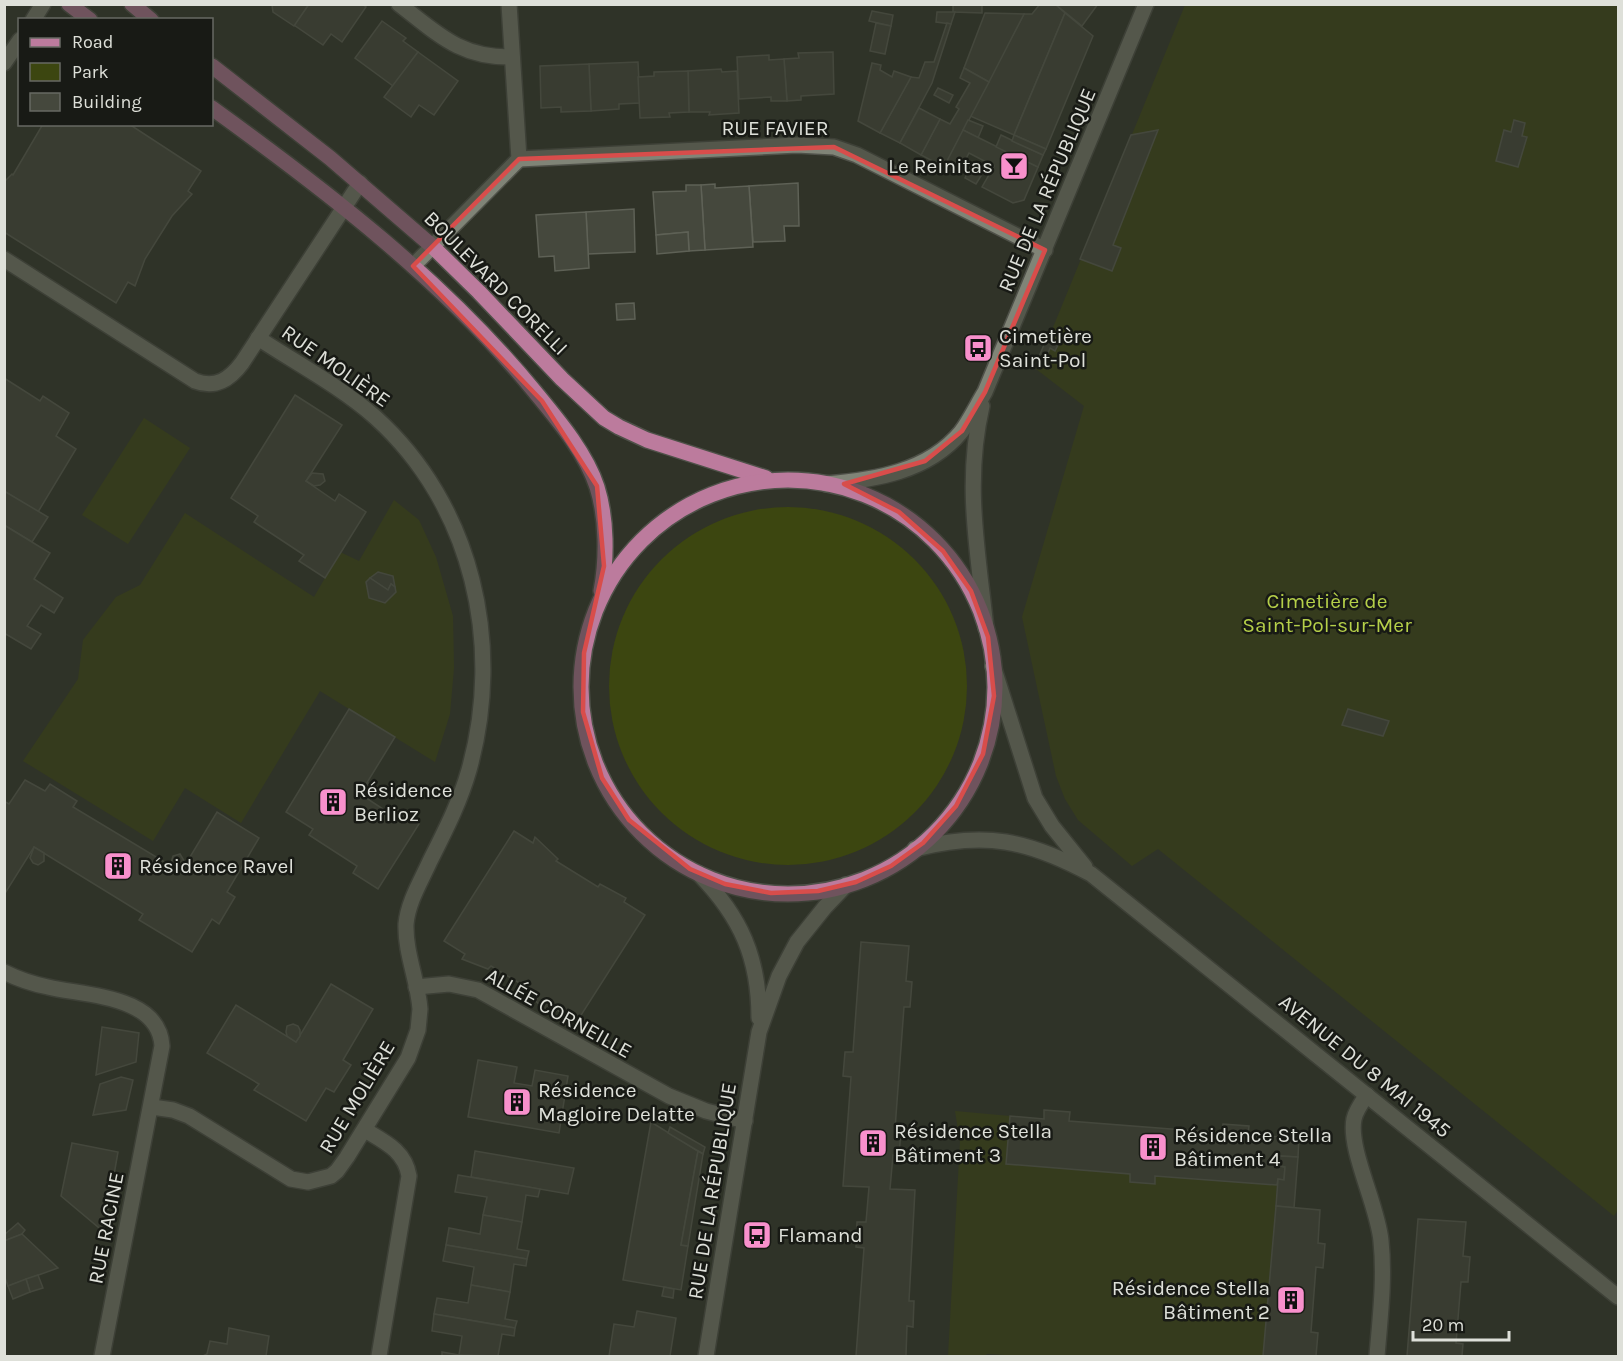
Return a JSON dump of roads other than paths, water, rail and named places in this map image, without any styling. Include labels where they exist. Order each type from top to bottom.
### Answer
[{"type":"main road","points":[[69,4],[87,18]]},
{"type":"main road","points":[[132,4],[149,18]]},
{"type":"main road","name":"BOULEVARD CORELLI","points":[[213,67],[360,183],[432,246],[569,387],[604,418],[632,434],[662,445],[776,480]]},
{"type":"main road","points":[[213,109],[344,207],[413,266],[470,320],[517,371],[562,427],[590,470],[597,486],[604,524],[604,566],[597,606],[586,644],[581,683],[584,722],[594,760],[612,796],[636,827],[665,854],[699,874],[734,887],[771,893],[809,893],[846,885],[891,866],[938,829],[967,790],[980,763],[991,725],[994,696],[993,666],[986,628],[975,600],[956,566],[930,536],[882,502],[854,491],[796,480],[776,480],[727,489],[699,500],[673,515],[649,533],[628,555],[611,579],[597,606]]},
{"type":"street","points":[[34,18],[43,4]]},
{"type":"street","points":[[399,4],[457,47],[479,55],[512,57]]},
{"type":"street","points":[[413,266],[519,159],[509,4]]},
{"type":"street","name":"RUE DE LA RÉPUBLIQUE","points":[[826,484],[879,477],[925,461],[962,431],[985,392],[1146,4]]},
{"type":"street","points":[[4,63],[18,43]]},
{"type":"street","name":"RUE FAVIER","points":[[519,159],[797,145],[834,147],[869,160],[1045,250]]},
{"type":"street","points":[[4,260],[202,384],[221,382],[238,368],[360,183]]},
{"type":"street","name":"RUE MOLIÈRE","points":[[152,1107],[189,1116],[291,1179],[299,1181],[323,1179],[337,1171],[365,1130],[408,1058],[416,1039],[420,1019],[406,933],[407,914],[459,801],[471,762],[479,724],[483,693],[483,659],[479,606],[471,572],[445,510],[402,444],[366,409],[258,338]]},
{"type":"street","name":"RUE DE LA RÉPUBLIQUE","points":[[985,392],[974,444],[972,483],[986,628]]},
{"type":"street","name":"AVENUE DU 8 MAI 1945","points":[[993,666],[1035,798],[1052,826],[1091,874]]},
{"type":"street","name":"AVENUE DU 8 MAI 1945","points":[[915,849],[952,840],[1001,841],[1055,856],[1091,874],[1616,1297]]},
{"type":"street","name":"RUE DE LA RÉPUBLIQUE","points":[[699,874],[727,906],[747,943],[757,979],[759,1032]]},
{"type":"street","name":"RUE DE LA RÉPUBLIQUE","points":[[706,1356],[759,1032],[774,989],[790,955],[814,920],[846,885]]},
{"type":"street","points":[[4,972],[31,983],[117,1000],[152,1018],[160,1030],[162,1046],[152,1107]]},
{"type":"street","name":"ALLÉE CORNEILLE","points":[[416,987],[449,984],[478,990],[669,1096],[706,1111],[745,1121]]},
{"type":"street","points":[[1367,1095],[1355,1115],[1353,1135],[1381,1237],[1382,1283],[1377,1356]]},
{"type":"street","name":"RUE RACINE","points":[[102,1356],[152,1107]]},
{"type":"street","points":[[365,1130],[398,1151],[405,1162],[409,1176],[379,1356]]},
{"type":"place","name":"Le Reinitas","points":[[1014,166]]},
{"type":"place","name":"Cimetière Saint-Pol","points":[[978,348]]},
{"type":"place","name":"Résidence Berlioz","points":[[333,802]]},
{"type":"place","name":"Résidence Ravel","points":[[118,866]]},
{"type":"place","name":"Résidence Magloire Delatte","points":[[517,1102]]},
{"type":"place","name":"Résidence Stella Bâtiment 3","points":[[873,1143]]},
{"type":"place","name":"Résidence Stella Bâtiment 4","points":[[1153,1147]]},
{"type":"place","name":"Flamand","points":[[757,1235]]},
{"type":"place","name":"Résidence Stella Bâtiment 2","points":[[1291,1300]]},
{"type":"park label","name":"Cimetière de Saint-Pol-sur-Mer","points":[[1327,613]]}]
